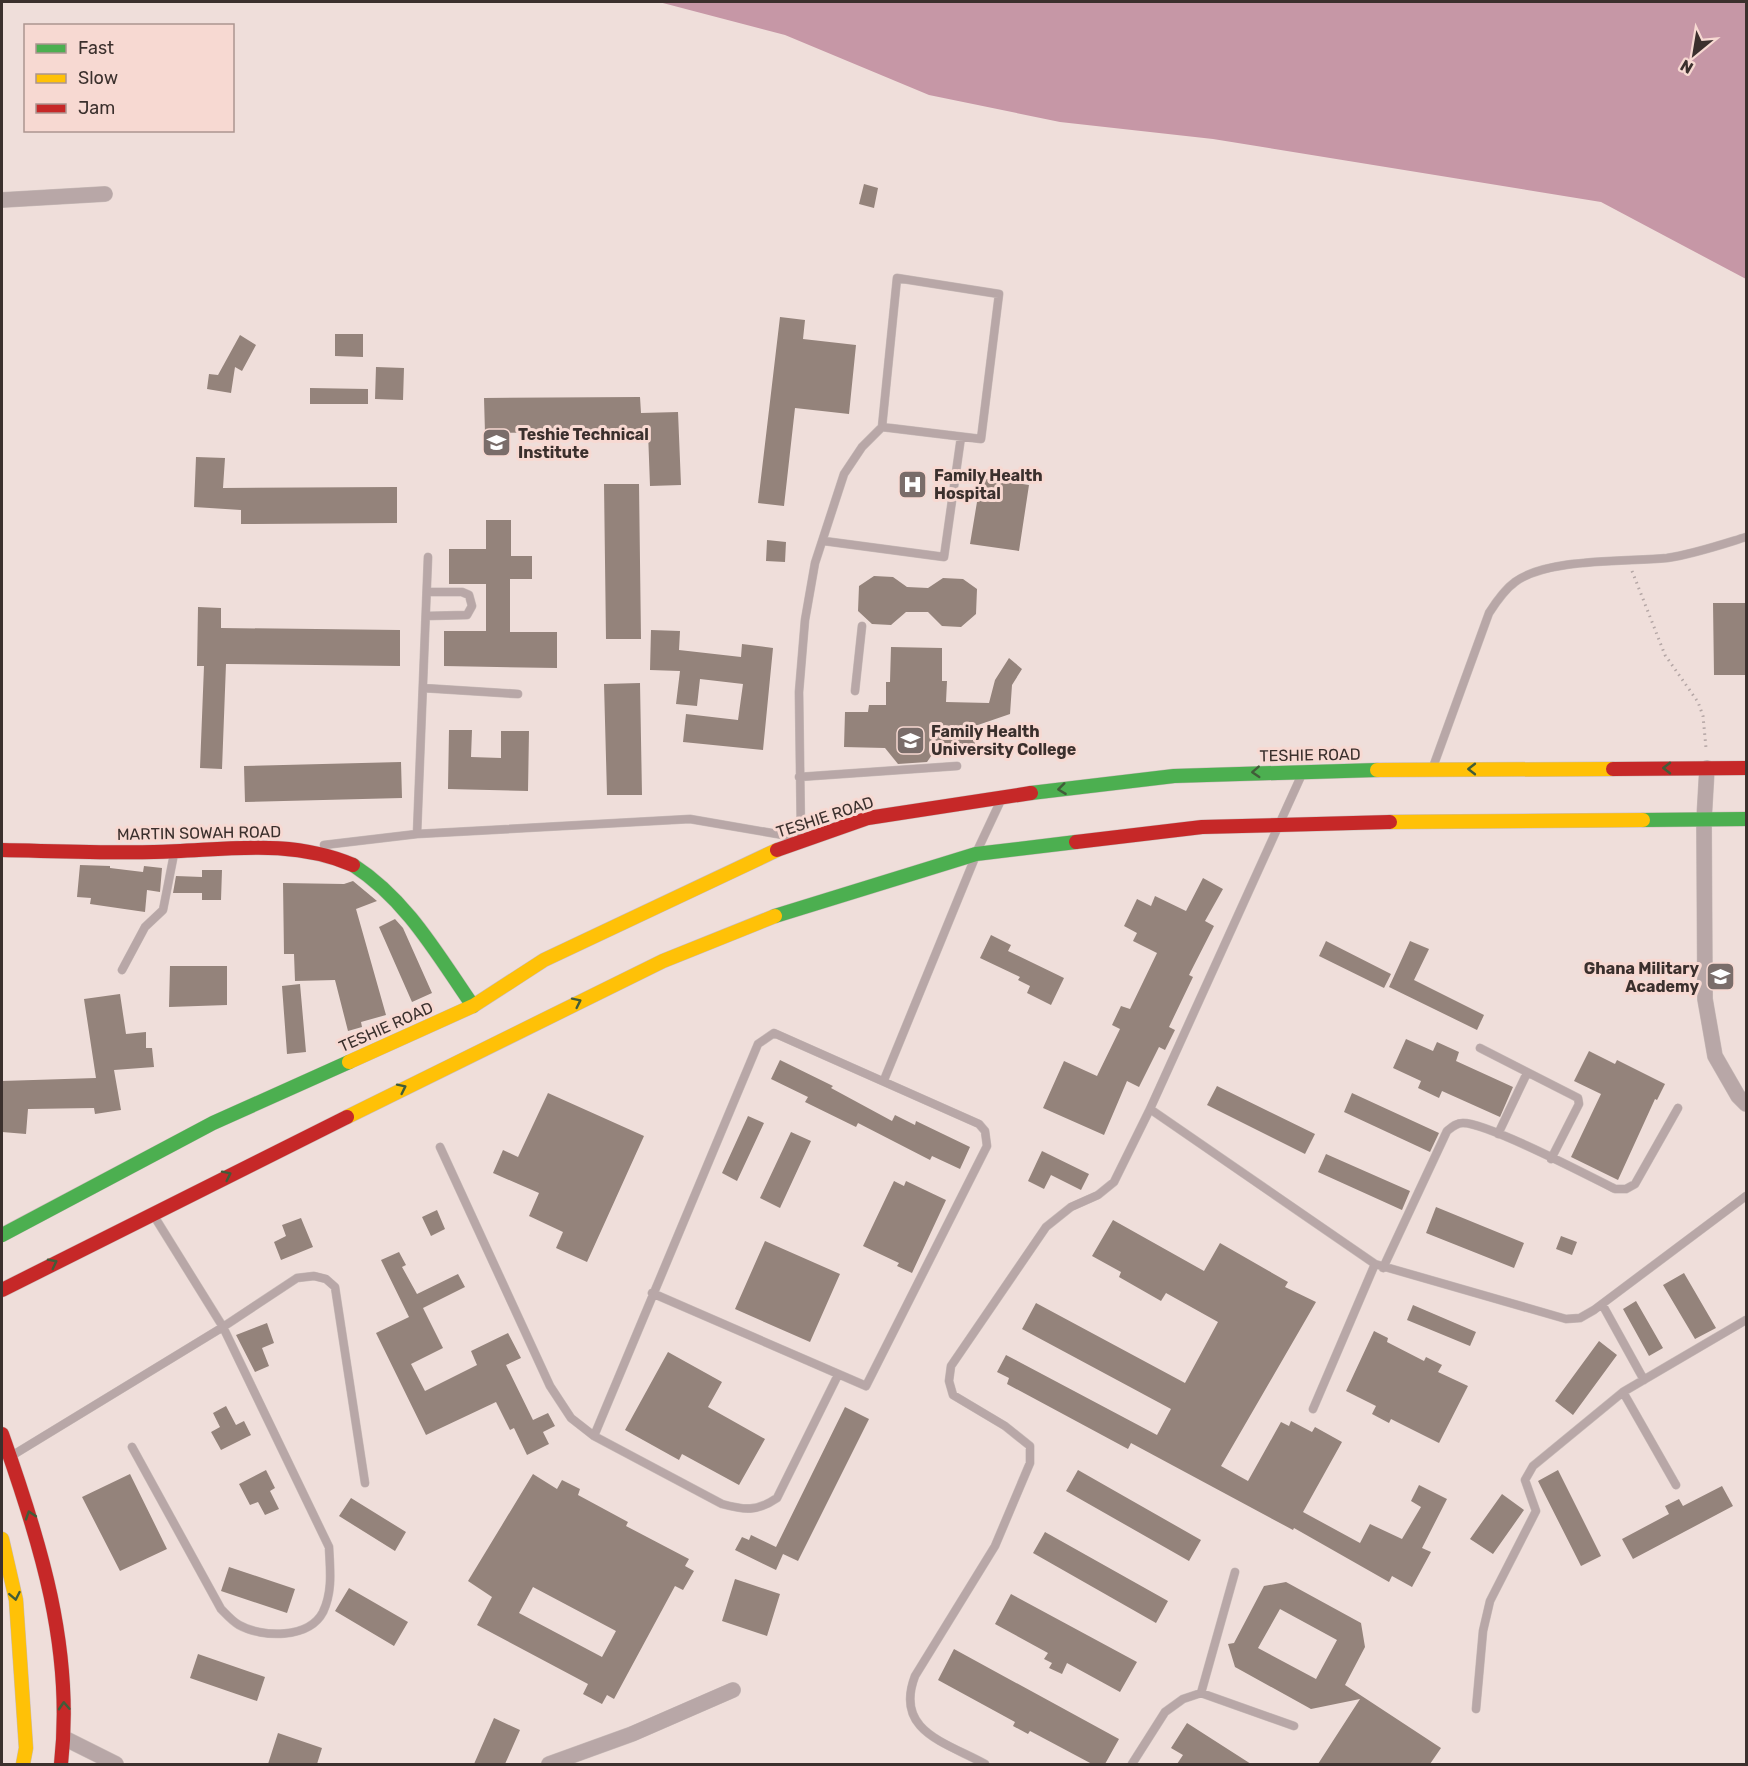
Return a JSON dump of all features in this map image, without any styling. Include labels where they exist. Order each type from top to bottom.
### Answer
[{"type":"main road","name":"TESHIE ROAD","points":[[2,1235],[213,1123],[473,1006],[544,960],[801,839],[868,818],[1003,796],[1174,776],[1304,770],[1746,768]]},
{"type":"main road","points":[[2,1290],[151,1213],[663,961],[795,908],[976,854],[1191,828],[1279,823],[1746,819]]},
{"type":"main road","name":"MARTIN SOWAH ROAD","points":[[2,850],[174,852],[253,845],[301,848],[343,862],[374,879],[400,905],[473,1006]]},
{"type":"main road","points":[[2,1434],[43,1556],[61,1658],[66,1740],[61,1764]]},
{"type":"main road","points":[[2,1539],[16,1600],[26,1748],[22,1764]]},
{"type":"street","points":[[2,200],[105,194]]},
{"type":"street","points":[[1707,768],[1704,820],[1705,999],[1715,1056],[1738,1096],[1746,1104]]},
{"type":"street","points":[[549,1764],[632,1734],[733,1690]]},
{"type":"street","points":[[66,1740],[116,1764]]},
{"type":"lane","points":[[301,848],[417,834],[690,819],[801,839],[799,692],[806,620],[815,563],[824,542],[844,474],[862,447],[882,427],[897,278],[999,294],[981,440],[882,427]]},
{"type":"lane","points":[[824,542],[944,557],[961,437]]},
{"type":"lane","points":[[1432,769],[1489,613],[1499,597],[1515,581],[1537,570],[1628,561],[1705,550],[1746,537]]},
{"type":"lane","points":[[417,834],[428,557]]},
{"type":"lane","points":[[426,616],[467,615],[472,606],[469,595],[462,592],[427,592]]},
{"type":"lane","points":[[855,691],[862,626]]},
{"type":"lane","points":[[423,688],[518,694]]},
{"type":"lane","points":[[799,777],[957,766]]},
{"type":"lane","points":[[985,1764],[920,1728],[912,1717],[908,1703],[909,1691],[915,1676],[995,1546],[1030,1463],[1030,1446],[1013,1431],[953,1395],[949,1381],[951,1366],[1046,1227],[1071,1207],[1098,1195],[1114,1182],[1150,1109],[1304,770]]},
{"type":"lane","points":[[884,1080],[976,854],[1003,796]]},
{"type":"lane","points":[[122,970],[145,927],[163,910],[174,852]]},
{"type":"lane","points":[[594,1436],[652,1293],[758,1044],[765,1037],[774,1033],[884,1080],[979,1124],[985,1131],[987,1146],[869,1383],[862,1386],[652,1293]]},
{"type":"lane","points":[[1480,1048],[1580,1101],[1551,1159]]},
{"type":"lane","points":[[1498,1134],[1527,1073]]},
{"type":"lane","points":[[1383,1268],[1447,1131],[1456,1124],[1465,1123],[1498,1134],[1615,1189],[1626,1189],[1635,1184],[1678,1108]]},
{"type":"lane","points":[[1150,1109],[1375,1264],[1566,1319],[1580,1318],[1602,1304],[1746,1196]]},
{"type":"lane","points":[[440,1147],[550,1386],[571,1418],[594,1436],[722,1504],[745,1510],[762,1508],[777,1498],[838,1375]]},
{"type":"lane","points":[[132,1447],[221,1609],[239,1625],[271,1634],[306,1629],[323,1613],[331,1581],[329,1547],[222,1327],[151,1213]]},
{"type":"lane","points":[[1313,1409],[1375,1264]]},
{"type":"lane","points":[[10,1457],[222,1327],[297,1278],[314,1275],[326,1279],[335,1287],[365,1483]]},
{"type":"lane","points":[[1602,1304],[1644,1380]]},
{"type":"lane","points":[[1476,1709],[1483,1631],[1490,1601],[1531,1525],[1536,1511],[1525,1480],[1533,1466],[1623,1392],[1746,1320]]},
{"type":"lane","points":[[1623,1392],[1676,1485]]},
{"type":"lane","points":[[1201,1693],[1235,1572]]},
{"type":"lane","points":[[1132,1764],[1165,1712],[1183,1699],[1201,1693],[1294,1726]]},
{"type":"path","points":[[1628,561],[1665,655],[1698,702],[1703,716],[1707,768]]},
{"type":"shaded area","points":[[659,2],[1746,2],[1746,279],[1601,202],[1213,139],[1060,122],[929,95],[785,35]]},
{"type":"building","points":[[864,184],[878,188],[874,208],[859,204]]},
{"type":"building","points":[[780,317],[805,320],[803,339],[856,345],[849,414],[795,408],[784,506],[758,503]]},
{"type":"building","points":[[335,334],[363,334],[363,357],[335,356]]},
{"type":"building","points":[[240,335],[256,345],[242,371],[235,367],[231,393],[207,389],[209,374],[218,375]]},
{"type":"building","points":[[376,367],[404,368],[403,400],[375,399]]},
{"type":"building","points":[[310,388],[368,389],[368,404],[310,404]]},
{"type":"building","points":[[640,397],[641,413],[678,412],[681,485],[650,486],[648,432],[485,433],[484,398]]},
{"type":"building","points":[[196,457],[225,458],[223,488],[397,487],[397,523],[241,524],[241,510],[194,507]]},
{"type":"building","points":[[981,478],[1029,485],[1019,551],[970,544]]},
{"type":"building","points":[[604,484],[639,484],[641,639],[606,639]]},
{"type":"building","points":[[486,520],[511,520],[511,556],[532,556],[532,579],[510,579],[510,632],[557,632],[557,668],[444,666],[444,631],[486,631],[486,584],[449,584],[449,549],[486,549]]},
{"type":"building","points":[[767,540],[786,542],[785,562],[766,561]]},
{"type":"building","points":[[874,576],[893,577],[907,587],[928,588],[943,578],[963,579],[977,589],[976,614],[961,627],[942,626],[928,612],[906,612],[891,625],[872,624],[858,611],[859,586]]},
{"type":"building","points":[[1713,603],[1746,603],[1746,675],[1714,675]]},
{"type":"building","points":[[198,607],[221,608],[221,628],[400,630],[400,666],[226,664],[222,769],[200,768],[204,666],[197,666]]},
{"type":"building","points":[[651,630],[680,631],[679,650],[741,657],[742,644],[773,648],[763,750],[683,742],[686,714],[738,720],[743,684],[700,679],[697,706],[676,704],[680,671],[650,670]]},
{"type":"building","points":[[891,647],[942,648],[942,681],[947,681],[946,702],[989,703],[995,680],[1009,658],[1022,669],[1012,685],[1010,714],[975,726],[975,750],[936,749],[927,762],[898,764],[885,748],[844,747],[845,712],[868,712],[869,705],[886,705],[886,682],[890,682]]},
{"type":"building","points":[[640,683],[642,795],[607,795],[604,684]]},
{"type":"building","points":[[449,730],[472,730],[471,757],[501,758],[501,731],[529,731],[528,791],[448,789]]},
{"type":"building","points":[[401,762],[402,798],[245,802],[244,766]]},
{"type":"building","points":[[80,865],[110,866],[110,868],[143,872],[144,866],[162,868],[160,892],[147,890],[145,912],[90,904],[91,898],[77,897]]},
{"type":"building","points":[[202,870],[222,870],[221,900],[202,900],[202,893],[173,893],[176,876],[202,877]]},
{"type":"building","points":[[1203,878],[1223,889],[1205,921],[1214,926],[1189,975],[1193,977],[1169,1027],[1175,1030],[1165,1050],[1159,1047],[1139,1087],[1127,1081],[1104,1135],[1043,1108],[1064,1061],[1097,1076],[1120,1029],[1112,1025],[1121,1006],[1130,1009],[1157,953],[1133,941],[1137,933],[1124,926],[1137,899],[1151,906],[1155,896],[1186,911]]},
{"type":"building","points":[[353,881],[377,901],[356,909],[386,1015],[361,1022],[362,1027],[348,1031],[335,980],[295,981],[294,954],[284,954],[283,883],[344,884]]},
{"type":"building","points":[[395,919],[403,928],[432,993],[412,1002],[379,927]]},
{"type":"building","points":[[991,935],[1011,945],[1008,951],[1064,978],[1051,1005],[1027,993],[1030,986],[1018,980],[1020,977],[980,958]]},
{"type":"building","points":[[1326,941],[1391,974],[1384,988],[1319,956]]},
{"type":"building","points":[[1410,941],[1429,949],[1414,980],[1484,1015],[1477,1030],[1389,987]]},
{"type":"building","points":[[170,966],[227,966],[227,1005],[169,1007]]},
{"type":"building","points":[[300,984],[306,1052],[287,1054],[282,986]]},
{"type":"building","points":[[120,994],[126,1034],[146,1032],[146,1048],[152,1048],[154,1067],[114,1070],[121,1110],[95,1114],[94,1108],[28,1109],[26,1134],[2,1132],[2,1081],[96,1078],[84,999]]},
{"type":"building","points":[[1406,1039],[1433,1051],[1437,1042],[1459,1052],[1456,1061],[1513,1087],[1500,1117],[1442,1091],[1439,1098],[1418,1088],[1421,1081],[1393,1068]]},
{"type":"building","points":[[1589,1051],[1615,1064],[1617,1060],[1665,1084],[1657,1100],[1655,1099],[1618,1180],[1571,1157],[1601,1094],[1574,1081]]},
{"type":"building","points":[[780,1060],[833,1086],[831,1088],[892,1121],[895,1115],[915,1125],[916,1121],[970,1147],[960,1169],[932,1156],[930,1160],[858,1123],[856,1127],[805,1102],[808,1097],[771,1079]]},
{"type":"building","points":[[1217,1086],[1315,1134],[1305,1154],[1207,1105]]},
{"type":"building","points":[[548,1093],[644,1136],[587,1262],[556,1248],[563,1232],[529,1216],[539,1193],[493,1173],[503,1150],[518,1157]]},
{"type":"building","points":[[1352,1093],[1439,1133],[1430,1152],[1344,1112]]},
{"type":"building","points":[[748,1116],[764,1123],[737,1181],[722,1173]]},
{"type":"building","points":[[791,1132],[811,1141],[780,1208],[760,1198]]},
{"type":"building","points":[[1042,1151],[1089,1174],[1081,1190],[1051,1175],[1044,1189],[1028,1181]]},
{"type":"building","points":[[1326,1154],[1410,1191],[1402,1210],[1318,1172]]},
{"type":"building","points":[[894,1181],[904,1186],[906,1181],[946,1200],[912,1273],[897,1266],[899,1263],[863,1246]]},
{"type":"building","points":[[1436,1207],[1524,1243],[1514,1268],[1426,1233]]},
{"type":"building","points":[[437,1210],[445,1229],[431,1236],[422,1217]]},
{"type":"building","points":[[301,1218],[313,1247],[281,1260],[274,1242],[286,1236],[282,1225]]},
{"type":"building","points":[[1113,1220],[1204,1271],[1220,1243],[1288,1282],[1285,1287],[1316,1302],[1221,1466],[1248,1481],[1281,1422],[1289,1426],[1291,1421],[1312,1432],[1315,1427],[1342,1442],[1303,1512],[1360,1543],[1370,1524],[1402,1539],[1421,1507],[1411,1501],[1419,1485],[1447,1499],[1422,1548],[1431,1552],[1412,1587],[1392,1576],[1389,1582],[1294,1528],[1293,1530],[1131,1443],[1128,1449],[1007,1384],[1009,1378],[997,1372],[1006,1355],[1157,1435],[1171,1409],[1022,1329],[1036,1303],[1185,1383],[1218,1322],[1166,1293],[1161,1301],[1119,1277],[1121,1272],[1092,1256]]},
{"type":"building","points":[[1561,1236],[1577,1242],[1572,1255],[1556,1249]]},
{"type":"building","points":[[765,1241],[840,1274],[810,1342],[735,1309]]},
{"type":"building","points":[[399,1252],[406,1265],[402,1267],[417,1294],[458,1274],[465,1287],[423,1308],[443,1348],[411,1364],[425,1391],[477,1365],[471,1351],[508,1333],[521,1358],[506,1365],[533,1420],[548,1413],[555,1426],[543,1432],[549,1444],[527,1455],[514,1428],[510,1430],[496,1402],[426,1435],[376,1333],[409,1317],[381,1260]]},
{"type":"building","points":[[1684,1273],[1716,1328],[1695,1339],[1663,1285]]},
{"type":"building","points":[[1636,1301],[1663,1348],[1649,1356],[1623,1309]]},
{"type":"building","points":[[1413,1305],[1476,1332],[1470,1346],[1407,1320]]},
{"type":"building","points":[[267,1323],[274,1343],[262,1348],[269,1366],[255,1372],[236,1335]]},
{"type":"building","points":[[1374,1331],[1388,1338],[1387,1342],[1424,1361],[1426,1357],[1442,1365],[1438,1372],[1468,1386],[1439,1443],[1391,1419],[1389,1423],[1372,1414],[1376,1406],[1346,1391]]},
{"type":"building","points":[[1599,1341],[1617,1355],[1573,1415],[1555,1401]]},
{"type":"building","points":[[668,1352],[722,1382],[708,1407],[765,1439],[739,1485],[682,1454],[679,1460],[625,1430]]},
{"type":"building","points":[[226,1406],[236,1425],[244,1421],[251,1435],[221,1450],[211,1432],[220,1427],[213,1413]]},
{"type":"building","points":[[845,1407],[869,1419],[798,1561],[783,1554],[776,1570],[735,1550],[742,1537],[749,1540],[751,1535],[776,1547]]},
{"type":"building","points":[[266,1470],[275,1488],[270,1491],[279,1509],[265,1515],[258,1502],[250,1505],[239,1484]]},
{"type":"building","points":[[1078,1470],[1201,1540],[1189,1561],[1066,1491]]},
{"type":"building","points":[[1558,1470],[1601,1556],[1581,1566],[1538,1481]]},
{"type":"building","points":[[130,1474],[167,1549],[120,1571],[82,1497]]},
{"type":"building","points":[[533,1474],[557,1489],[562,1480],[580,1489],[578,1495],[628,1522],[626,1526],[689,1559],[685,1566],[694,1571],[683,1590],[675,1586],[614,1699],[607,1695],[602,1704],[583,1694],[588,1684],[477,1625],[492,1597],[468,1581]],"holes":[[[533,1587],[616,1631],[602,1657],[519,1613]]]},
{"type":"building","points":[[1722,1486],[1733,1506],[1633,1559],[1622,1539],[1669,1514],[1665,1506],[1679,1499],[1683,1506]]},
{"type":"building","points":[[1502,1494],[1524,1510],[1493,1554],[1470,1539]]},
{"type":"building","points":[[351,1498],[406,1532],[395,1551],[339,1516]]},
{"type":"building","points":[[1045,1532],[1168,1601],[1156,1623],[1033,1553]]},
{"type":"building","points":[[229,1567],[295,1589],[287,1613],[221,1591]]},
{"type":"building","points":[[735,1579],[780,1594],[767,1636],[722,1621]]},
{"type":"building","points":[[1286,1582],[1361,1623],[1365,1647],[1345,1685],[1441,1748],[1430,1764],[1318,1764],[1360,1699],[1311,1709],[1235,1667],[1228,1644],[1234,1643],[1264,1586]],"holes":[[[1280,1609],[1337,1640],[1316,1679],[1258,1648]]]},
{"type":"building","points":[[349,1588],[408,1622],[394,1646],[335,1611]]},
{"type":"building","points":[[1011,1594],[1137,1662],[1120,1692],[1067,1663],[1062,1674],[1049,1668],[1052,1663],[1044,1659],[1048,1653],[995,1624]]},
{"type":"building","points":[[954,1649],[1119,1739],[1105,1764],[1092,1764],[1030,1731],[1028,1734],[1013,1726],[1015,1722],[938,1680]]},
{"type":"building","points":[[198,1654],[265,1677],[257,1701],[190,1678]]},
{"type":"building","points":[[494,1718],[520,1730],[505,1764],[474,1764]]},
{"type":"building","points":[[1187,1723],[1251,1764],[1177,1764],[1183,1755],[1171,1748]]},
{"type":"building","points":[[278,1733],[322,1748],[317,1764],[268,1764]]},
{"type":"traffic: fast","points":[[1031,793],[1174,776],[1377,770]]},
{"type":"traffic: fast","points":[[1643,820],[1746,819]]},
{"type":"traffic: fast","points":[[775,916],[976,854],[1076,842]]},
{"type":"traffic: fast","points":[[353,865],[389,894],[405,911],[473,1006]]},
{"type":"traffic: fast","points":[[2,1235],[213,1123],[349,1062]]},
{"type":"traffic: slow","points":[[1377,770],[1613,769]]},
{"type":"traffic: slow","points":[[1390,822],[1643,820]]},
{"type":"traffic: slow","points":[[349,1062],[473,1006],[544,960],[777,850]]},
{"type":"traffic: slow","points":[[347,1117],[663,961],[775,916]]},
{"type":"traffic: slow","points":[[2,1539],[16,1600],[26,1748],[23,1764]]},
{"type":"traffic: jam","points":[[1613,769],[1746,768]]},
{"type":"traffic: jam","points":[[777,850],[868,818],[1031,793]]},
{"type":"traffic: jam","points":[[1076,842],[1202,827],[1390,822]]},
{"type":"traffic: jam","points":[[2,850],[135,852],[279,848],[329,856],[353,865]]},
{"type":"traffic: jam","points":[[2,1290],[347,1117]]},
{"type":"traffic: jam","points":[[2,1434],[29,1515],[51,1596],[63,1679],[64,1721],[61,1764]]},
{"type":"place","name":"Teshie Technical Institute","points":[[497,443]]},
{"type":"place","name":"Family Health Hospital","points":[[913,484]]},
{"type":"place","name":"Family Health University College","points":[[910,740]]},
{"type":"place","name":"Ghana Military Academy","points":[[1720,977]]}]
